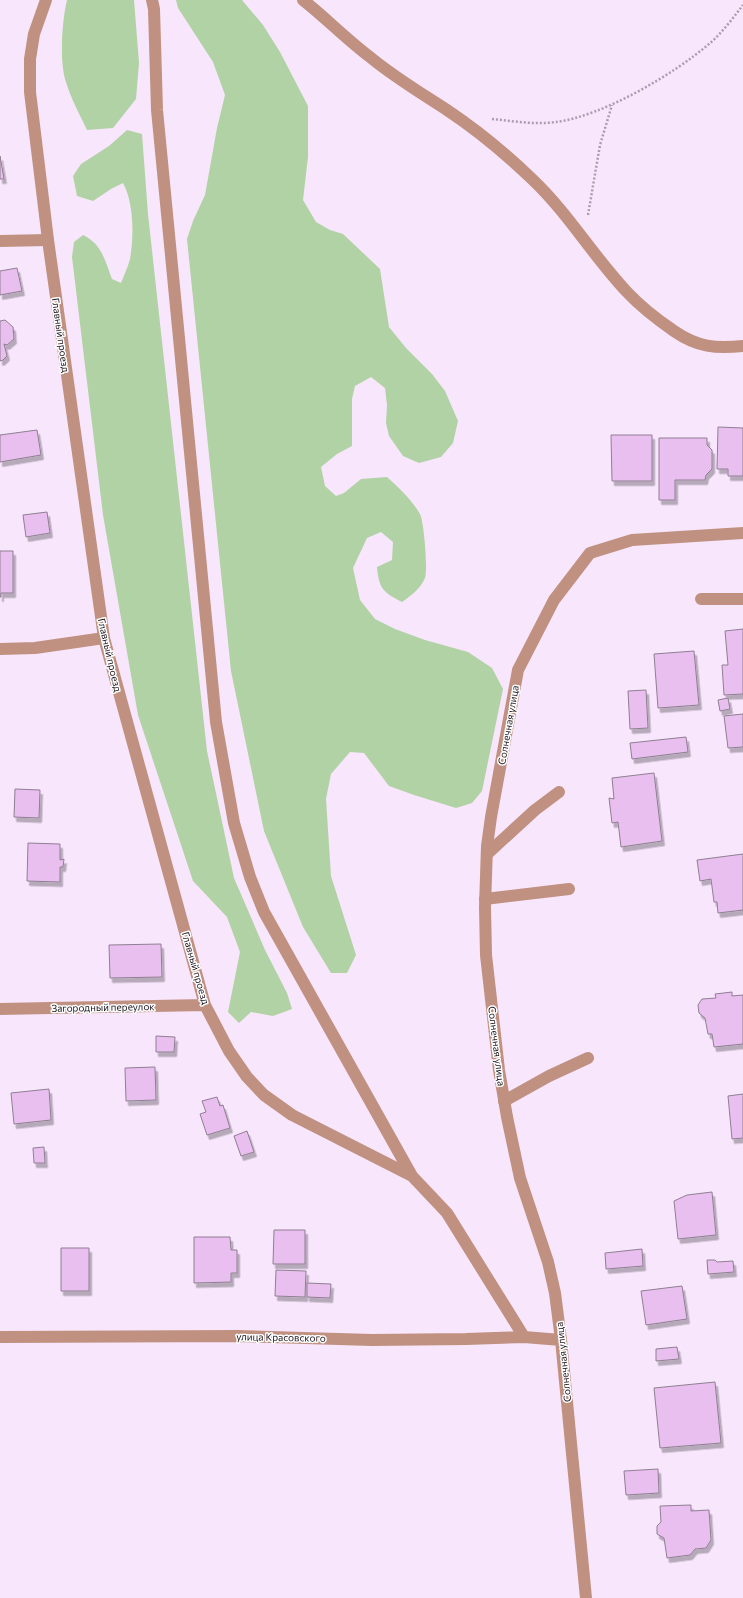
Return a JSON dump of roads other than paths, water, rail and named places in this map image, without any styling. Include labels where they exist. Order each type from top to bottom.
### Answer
[{"type":"street","name":"Главный проезд","points":[[46,0],[34,34],[30,58],[30,92],[48,240],[104,638],[206,1005],[228,1051],[247,1077],[264,1095],[292,1115],[412,1176]]},
{"type":"street","points":[[152,0],[154,10],[157,110],[215,706],[234,822],[250,877],[264,912],[412,1176],[447,1213],[524,1337]]},
{"type":"street","points":[[303,0],[370,57],[423,96],[448,111],[503,153],[533,180],[563,211],[628,293],[652,315],[690,341],[703,345],[724,348],[743,346]]},
{"type":"street","points":[[0,241],[48,240]]},
{"type":"street","name":"Солнечная улица","points":[[586,1598],[561,1340],[555,1293],[548,1262],[520,1178],[504,1101],[486,955],[485,899],[487,854],[491,817],[518,670],[554,600],[590,553],[632,540],[743,533]]},
{"type":"street","points":[[700,599],[743,599]]},
{"type":"street","points":[[0,649],[35,648],[104,638]]},
{"type":"street","points":[[487,854],[535,810],[559,792]]},
{"type":"street","points":[[485,899],[569,889]]},
{"type":"street","name":"Загородный переулок","points":[[0,1009],[206,1005]]},
{"type":"street","points":[[504,1101],[549,1076],[588,1058]]},
{"type":"street","name":"улица Красовского","points":[[0,1337],[238,1336],[372,1340],[524,1337],[561,1340]]}]
